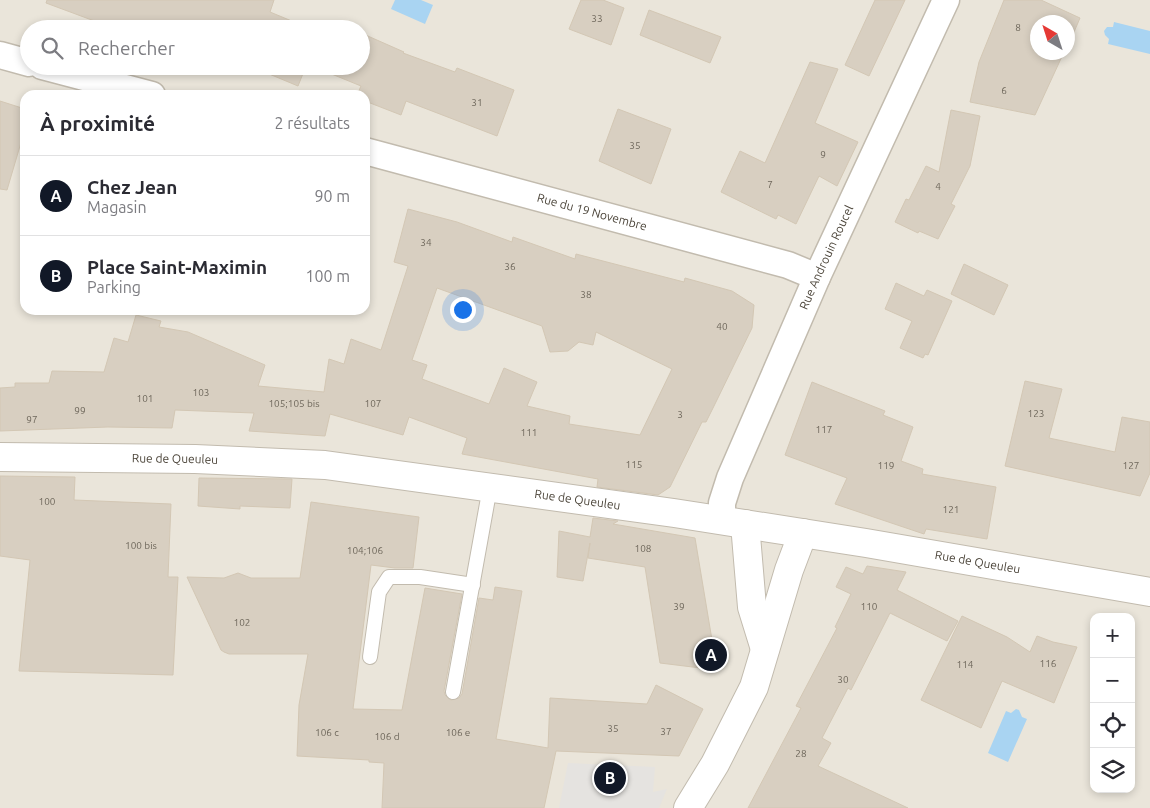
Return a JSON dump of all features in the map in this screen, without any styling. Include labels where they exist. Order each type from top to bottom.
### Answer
[{"type":"street","name":"Rue Androuin Roucel","points":[[734,522],[722,503],[730,478],[817,277],[946,0]]},
{"type":"street","points":[[0,55],[20,61]]},
{"type":"street","points":[[76,75],[133,90]]},
{"type":"street","name":"Rue du 19 Novembre","points":[[370,151],[788,265],[817,277]]},
{"type":"street","name":"Rue de Queuleu","points":[[0,457],[195,459],[325,465],[734,522],[1150,592]]},
{"type":"street","points":[[734,522],[752,607],[764,649]]},
{"type":"street","points":[[688,808],[715,764],[754,687],[789,570],[803,533]]},
{"type":"lane","points":[[453,692],[490,487]]},
{"type":"lane","points":[[370,657],[379,592],[389,576],[420,577],[473,585]]},
{"type":"shaded area","points":[[0,0],[1150,0],[1150,808],[0,808]]},
{"type":"shaded area","points":[[568,763],[655,767],[653,792],[667,789],[659,808],[559,808]]},
{"type":"water","points":[[395,0],[421,0],[433,5],[425,24],[391,9]]},
{"type":"water","points":[[1114,22],[1150,31],[1150,54],[1108,44],[1109,39],[1104,31],[1107,27],[1113,27]]},
{"type":"water","points":[[1016,709],[1019,710],[1022,717],[1027,719],[1008,762],[988,753],[1006,711],[1011,713]]},
{"type":"building","points":[[47,0],[274,0],[270,12],[289,20],[92,20],[46,3]]},
{"type":"building","points":[[581,0],[603,0],[624,8],[611,45],[569,29]]},
{"type":"building","points":[[875,0],[905,0],[869,76],[845,65]]},
{"type":"building","points":[[1004,0],[1041,0],[1074,15],[1030,15],[1030,60],[1060,60],[1035,115],[970,102],[979,62]]},
{"type":"building","points":[[649,10],[721,37],[710,63],[640,35]]},
{"type":"building","points":[[1075,16],[1080,18],[1075,30]]},
{"type":"building","points":[[370,37],[403,53],[455,72],[457,68],[514,90],[497,136],[406,101],[401,115],[370,103],[370,90],[359,90],[361,86],[334,75],[370,75]]},
{"type":"building","points":[[810,62],[838,69],[815,123],[858,142],[837,186],[819,176],[796,224],[778,215],[776,219],[721,192],[740,151],[765,163]]},
{"type":"building","points":[[272,75],[302,75],[298,86]]},
{"type":"building","points":[[0,101],[20,107],[20,146],[7,190],[0,189]]},
{"type":"building","points":[[618,109],[671,129],[651,184],[599,161]]},
{"type":"building","points":[[951,110],[980,116],[970,166],[951,204],[955,206],[938,239],[919,231],[918,233],[895,222],[906,199],[909,200],[926,166],[939,172]]},
{"type":"building","points":[[408,209],[457,222],[512,242],[513,237],[575,259],[576,254],[684,282],[685,278],[732,291],[754,305],[752,328],[706,422],[702,422],[670,487],[658,495],[597,487],[598,479],[462,454],[467,438],[409,417],[403,435],[330,414],[325,436],[249,431],[254,413],[175,410],[172,428],[108,427],[0,431],[0,388],[15,387],[15,383],[49,383],[52,371],[104,372],[114,338],[128,342],[136,315],[161,321],[159,327],[188,332],[265,365],[258,386],[324,392],[329,359],[344,364],[351,339],[381,350],[408,266],[394,262]],"holes":[[[437,288],[542,326],[550,352],[568,351],[579,342],[593,345],[596,332],[672,369],[640,435],[569,424],[570,416],[527,406],[537,382],[504,368],[489,404],[422,379],[427,365],[412,360]]]},
{"type":"building","points":[[964,264],[1008,285],[994,315],[951,294]]},
{"type":"building","points":[[896,283],[924,296],[927,290],[952,301],[928,355],[925,354],[923,358],[900,348],[912,321],[885,309]]},
{"type":"building","points":[[1025,381],[1062,389],[1049,438],[1115,452],[1122,417],[1150,422],[1150,473],[1140,496],[1005,466]]},
{"type":"building","points":[[812,382],[885,411],[883,415],[913,427],[901,461],[923,469],[922,474],[996,487],[987,539],[926,529],[924,534],[835,504],[847,478],[785,455]]},
{"type":"building","points":[[0,476],[75,477],[74,500],[171,504],[168,577],[178,577],[173,675],[19,671],[30,560],[0,556]]},
{"type":"building","points":[[199,478],[292,479],[290,508],[240,506],[240,509],[198,506]]},
{"type":"building","points":[[311,502],[419,517],[413,568],[371,565],[353,709],[402,710],[425,588],[462,594],[444,691],[445,695],[451,700],[459,698],[462,694],[479,598],[493,600],[495,587],[522,591],[496,739],[548,748],[550,698],[647,704],[656,685],[703,709],[679,756],[556,751],[544,808],[382,808],[384,763],[369,762],[369,760],[297,756],[299,705],[308,654],[229,654],[224,652],[221,650],[187,577],[224,578],[238,573],[251,578],[300,578]]},
{"type":"building","points":[[593,518],[618,521],[613,524],[695,538],[717,670],[660,663],[645,567],[588,558],[590,543],[583,581],[557,577],[559,531],[590,537]]},
{"type":"building","points":[[867,566],[906,572],[897,590],[958,621],[947,641],[890,613],[851,690],[848,688],[822,738],[831,743],[818,766],[908,808],[748,808],[801,708],[796,706],[837,628],[835,627],[851,594],[836,587],[846,567],[863,574]]},
{"type":"building","points":[[962,616],[1007,637],[1030,652],[1037,636],[1053,642],[1077,647],[1054,703],[1002,681],[981,728],[921,700]]},
{"type":"place","name":"Chez Jean","points":[[711,655]]},
{"type":"place","name":"Place Saint-Maximin","points":[[610,778]]}]
